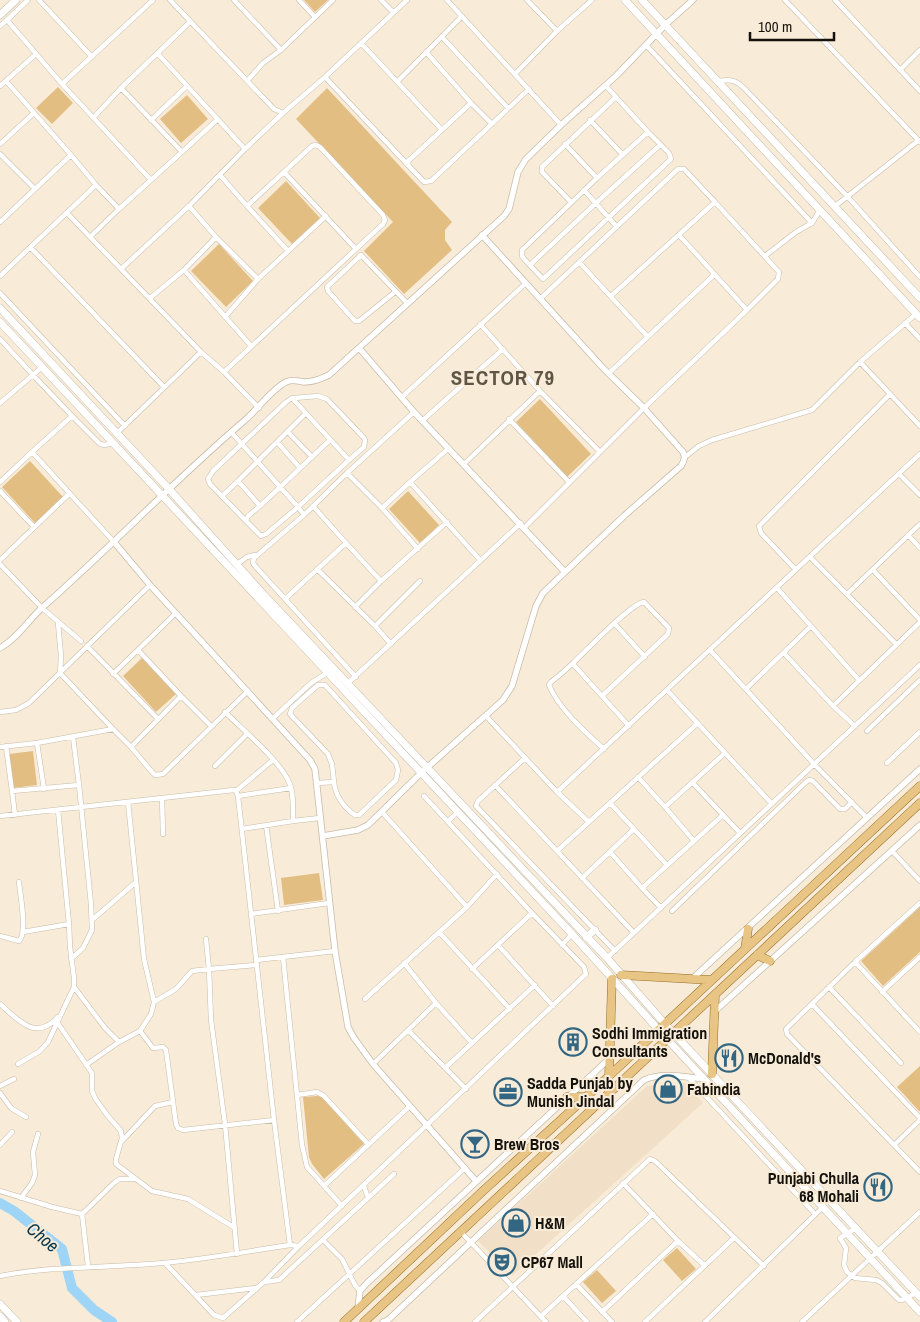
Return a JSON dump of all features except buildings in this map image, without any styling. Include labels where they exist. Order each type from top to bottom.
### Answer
[{"type":"main road","points":[[0,15],[16,0]]},
{"type":"main road","points":[[625,0],[919,314]]},
{"type":"main road","points":[[642,0],[920,298]]},
{"type":"main road","points":[[0,308],[169,489],[264,595],[348,683],[458,812],[612,979],[662,1026],[674,1032],[918,1295]]},
{"type":"main road","points":[[0,322],[327,673],[490,835],[606,958],[662,1026],[667,1039],[920,1312]]},
{"type":"main road","points":[[344,1322],[920,786]]},
{"type":"main road","points":[[366,1322],[920,803]]},
{"type":"main road","points":[[490,835],[497,828]]},
{"type":"main road","points":[[745,948],[748,929]]},
{"type":"main road","points":[[586,937],[595,930]]},
{"type":"main road","points":[[757,955],[770,962]]},
{"type":"main road","points":[[621,975],[711,980]]},
{"type":"main road","points":[[609,1076],[612,979]]},
{"type":"main road","points":[[712,1074],[715,995]]},
{"type":"main road","points":[[567,1097],[586,1097]]},
{"type":"main road","points":[[0,1304],[17,1322]]},
{"type":"main road","points":[[0,1316],[5,1322]]},
{"type":"street","points":[[0,26],[28,0]]},
{"type":"street","points":[[39,0],[92,57]]},
{"type":"street","points":[[62,84],[153,0]]},
{"type":"street","points":[[170,0],[274,109],[283,113]]},
{"type":"street","points":[[234,0],[281,50]]},
{"type":"street","points":[[299,0],[315,17]]},
{"type":"street","points":[[248,80],[263,63],[281,50],[333,0]]},
{"type":"street","points":[[381,0],[393,12]]},
{"type":"street","points":[[121,268],[189,206],[283,113],[325,77],[407,0]]},
{"type":"street","points":[[447,0],[561,124]]},
{"type":"street","points":[[527,0],[557,31]]},
{"type":"street","points":[[515,74],[557,31],[592,0]]},
{"type":"street","points":[[0,648],[286,382],[292,380],[318,381],[329,375],[504,216],[509,209],[518,172],[522,164],[561,124],[605,85],[693,0]]},
{"type":"street","points":[[835,0],[920,91]]},
{"type":"street","points":[[787,1],[919,141],[834,207]]},
{"type":"street","points":[[398,82],[462,16]]},
{"type":"street","points":[[7,20],[62,84],[151,180]]},
{"type":"street","points":[[94,117],[121,88],[190,22]]},
{"type":"street","points":[[442,37],[508,108]]},
{"type":"street","points":[[361,43],[442,130]]},
{"type":"street","points":[[646,45],[812,223]]},
{"type":"street","points":[[900,70],[920,50]]},
{"type":"street","points":[[426,52],[492,124]]},
{"type":"street","points":[[0,86],[36,54]]},
{"type":"street","points":[[158,54],[245,149]]},
{"type":"street","points":[[325,77],[422,181],[428,182],[528,89]]},
{"type":"street","points":[[6,81],[119,209]]},
{"type":"street","points":[[719,81],[737,81],[847,196],[920,277]]},
{"type":"street","points":[[605,85],[669,153],[671,159],[543,279],[522,256],[522,250],[571,202],[648,132]]},
{"type":"street","points":[[152,120],[188,86]]},
{"type":"street","points":[[121,88],[182,152]]},
{"type":"street","points":[[571,202],[542,169],[543,164],[616,97]]},
{"type":"street","points":[[406,163],[471,103]]},
{"type":"street","points":[[0,144],[34,113]]},
{"type":"street","points":[[90,237],[218,119]]},
{"type":"street","points":[[590,120],[623,155]]},
{"type":"street","points":[[565,144],[597,178]]},
{"type":"street","points":[[224,372],[383,224],[385,220],[320,147],[316,145],[312,146],[247,206]]},
{"type":"street","points":[[530,266],[660,145]]},
{"type":"street","points":[[0,154],[35,189]]},
{"type":"street","points":[[1,219],[71,155]]},
{"type":"street","points":[[348,683],[480,560],[522,526],[569,482],[780,276],[779,272],[765,256],[681,168],[540,299]]},
{"type":"street","points":[[284,172],[356,249]]},
{"type":"street","points":[[220,175],[288,251]]},
{"type":"street","points":[[0,276],[96,185]]},
{"type":"street","points":[[584,190],[617,227]]},
{"type":"street","points":[[611,296],[715,202]]},
{"type":"street","points":[[189,206],[216,237],[258,279]]},
{"type":"street","points":[[765,256],[796,232],[812,223],[820,210]]},
{"type":"street","points":[[67,213],[200,352],[224,372],[259,408]]},
{"type":"street","points":[[225,317],[258,279],[326,216]]},
{"type":"street","points":[[482,235],[609,373],[644,408],[683,452],[685,457]]},
{"type":"street","points":[[679,235],[746,310]]},
{"type":"street","points":[[150,298],[184,270],[216,237]]},
{"type":"street","points":[[31,248],[164,387]]},
{"type":"street","points":[[395,292],[359,321],[355,321],[328,291],[327,287],[361,255],[407,304]]},
{"type":"street","points":[[579,262],[647,336]]},
{"type":"street","points":[[184,270],[251,346]]},
{"type":"street","points":[[609,373],[714,275]]},
{"type":"street","points":[[402,397],[526,283]]},
{"type":"street","points":[[0,294],[125,426]]},
{"type":"street","points":[[323,836],[358,830],[368,825],[424,771],[503,700],[512,686],[539,598],[564,571],[681,466],[685,457],[699,446],[712,440],[812,410],[860,362],[905,323],[919,314]]},
{"type":"street","points":[[905,323],[920,339]]},
{"type":"street","points":[[480,324],[540,391],[600,452]]},
{"type":"street","points":[[0,339],[100,444],[105,445],[112,442]]},
{"type":"street","points":[[359,348],[414,412],[424,420],[564,571]]},
{"type":"street","points":[[424,420],[503,349]]},
{"type":"street","points":[[117,433],[200,352]]},
{"type":"street","points":[[860,362],[920,426]]},
{"type":"street","points":[[0,403],[42,367]]},
{"type":"street","points":[[464,464],[540,391]]},
{"type":"street","points":[[796,570],[761,533],[759,526],[890,394]]},
{"type":"street","points":[[318,396],[327,399],[364,438],[365,443],[298,507],[264,536],[258,534],[210,484],[208,479],[242,443],[292,398],[318,396]]},
{"type":"street","points":[[292,398],[349,460]]},
{"type":"street","points":[[356,677],[256,567],[253,563],[254,558],[304,515],[414,412]]},
{"type":"street","points":[[222,496],[278,443],[306,413]]},
{"type":"street","points":[[0,482],[72,416]]},
{"type":"street","points":[[509,419],[569,482]]},
{"type":"street","points":[[231,432],[304,515]]},
{"type":"street","points":[[288,432],[312,458]]},
{"type":"street","points":[[246,521],[248,516],[330,440]]},
{"type":"street","points":[[278,443],[300,468]]},
{"type":"street","points":[[382,508],[449,448]]},
{"type":"street","points":[[32,452],[114,542],[150,585],[310,760],[315,769],[317,783],[328,904],[334,951],[348,1027],[373,1064],[476,1181]]},
{"type":"street","points":[[557,792],[920,454]]},
{"type":"street","points":[[347,473],[382,508],[418,549]]},
{"type":"street","points":[[899,474],[920,495]]},
{"type":"street","points":[[238,481],[260,506]]},
{"type":"street","points":[[410,482],[480,560]]},
{"type":"street","points":[[0,491],[34,527]]},
{"type":"street","points":[[0,560],[69,494]]},
{"type":"street","points":[[313,506],[381,581]]},
{"type":"street","points":[[355,607],[447,522]]},
{"type":"street","points":[[848,594],[920,524]]},
{"type":"street","points":[[908,535],[920,548]]},
{"type":"street","points":[[285,599],[346,543]]},
{"type":"street","points":[[237,564],[247,557],[257,555]]},
{"type":"street","points":[[810,557],[896,644]]},
{"type":"street","points":[[0,564],[42,608],[80,641]]},
{"type":"street","points":[[317,569],[391,644]]},
{"type":"street","points":[[833,706],[920,621],[873,570]]},
{"type":"street","points":[[375,626],[420,581]]},
{"type":"street","points":[[0,712],[23,708],[150,585]]},
{"type":"street","points":[[777,588],[859,680]]},
{"type":"street","points":[[602,696],[668,634],[668,628],[644,602],[639,603],[549,685],[570,716],[604,749]]},
{"type":"street","points":[[114,674],[176,613]]},
{"type":"street","points":[[58,623],[62,656],[60,673]]},
{"type":"street","points":[[615,624],[645,657]]},
{"type":"street","points":[[746,689],[810,626]]},
{"type":"street","points":[[86,646],[158,719]]},
{"type":"street","points":[[138,650],[211,726]]},
{"type":"street","points":[[710,650],[814,764],[868,818]]},
{"type":"street","points":[[784,653],[833,706],[855,726]]},
{"type":"street","points":[[573,664],[629,726]]},
{"type":"street","points":[[606,958],[634,934],[920,665]]},
{"type":"street","points":[[60,673],[155,775],[163,774],[248,691]]},
{"type":"street","points":[[272,718],[311,683],[327,673]]},
{"type":"street","points":[[867,731],[920,680]]},
{"type":"street","points":[[318,684],[324,685],[396,763],[398,770],[394,783],[359,815],[355,815],[337,796],[334,782],[332,764],[328,754],[290,714],[292,708],[318,684]]},
{"type":"street","points":[[667,690],[772,804]]},
{"type":"street","points":[[130,747],[181,696]]},
{"type":"street","points":[[225,712],[274,760],[285,774],[291,788],[294,821]]},
{"type":"street","points":[[486,716],[557,792],[589,822]]},
{"type":"street","points":[[557,851],[698,723]]},
{"type":"street","points":[[16,815],[3,747],[74,737],[113,729]]},
{"type":"street","points":[[887,763],[920,732]]},
{"type":"street","points":[[215,766],[247,734]]},
{"type":"street","points":[[71,959],[83,948],[92,930],[74,737]]},
{"type":"street","points":[[37,743],[44,789]]},
{"type":"street","points":[[664,807],[725,753]]},
{"type":"street","points":[[525,758],[478,800],[476,806],[615,951]]},
{"type":"street","points":[[237,794],[274,760]]},
{"type":"street","points":[[692,979],[920,769]]},
{"type":"street","points":[[638,777],[694,840]]},
{"type":"street","points":[[672,911],[809,780],[813,781],[840,809],[845,809],[852,802]]},
{"type":"street","points":[[317,783],[334,782]]},
{"type":"street","points":[[692,782],[740,833]]},
{"type":"street","points":[[12,791],[79,785]]},
{"type":"street","points":[[495,785],[634,934]]},
{"type":"street","points":[[237,794],[291,788]]},
{"type":"street","points":[[0,816],[234,790],[237,794],[290,1245]]},
{"type":"street","points":[[165,1263],[214,1315],[223,1318],[264,1282],[299,1246],[586,974],[584,967],[424,796]]},
{"type":"street","points":[[162,798],[163,834]]},
{"type":"street","points":[[86,1065],[119,1042],[134,1036],[140,1031],[151,1014],[154,1002],[144,959],[128,802]]},
{"type":"street","points":[[610,803],[667,865]]},
{"type":"street","points":[[18,1064],[40,1051],[48,1042],[74,987],[58,810]]},
{"type":"street","points":[[382,812],[467,907]]},
{"type":"street","points":[[448,821],[458,812]]},
{"type":"street","points":[[642,888],[723,815]]},
{"type":"street","points":[[242,830],[320,818]]},
{"type":"street","points":[[266,825],[278,911]]},
{"type":"street","points":[[714,1012],[920,825]]},
{"type":"street","points":[[582,878],[634,829]]},
{"type":"street","points":[[892,851],[920,881]]},
{"type":"street","points":[[610,852],[661,908]]},
{"type":"street","points":[[365,999],[467,907],[497,874]]},
{"type":"street","points":[[0,936],[19,940],[22,938],[19,882]]},
{"type":"street","points":[[92,920],[136,882]]},
{"type":"street","points":[[679,891],[686,898]]},
{"type":"street","points":[[920,903],[855,962],[786,1029],[787,1034],[920,1172]]},
{"type":"street","points":[[251,914],[328,904]]},
{"type":"street","points":[[472,969],[532,913]]},
{"type":"street","points":[[23,932],[69,924]]},
{"type":"street","points":[[439,932],[510,1008]]},
{"type":"street","points":[[562,945],[572,934]]},
{"type":"street","points":[[206,938],[211,1020],[225,1124],[237,1254]]},
{"type":"street","points":[[498,945],[553,1006]]},
{"type":"street","points":[[154,1002],[176,989],[192,971],[334,951]]},
{"type":"street","points":[[283,957],[302,1144],[307,1167],[342,1206]]},
{"type":"street","points":[[882,992],[920,957]]},
{"type":"street","points":[[855,962],[920,1032]]},
{"type":"street","points":[[404,963],[436,1003],[472,1043]]},
{"type":"street","points":[[445,1068],[535,985]]},
{"type":"street","points":[[74,987],[105,1028],[119,1042]]},
{"type":"street","points":[[829,987],[902,1063]]},
{"type":"street","points":[[373,1064],[436,1003]]},
{"type":"street","points":[[0,1004],[33,1029],[49,1026],[60,1014]]},
{"type":"street","points":[[812,1004],[920,1119],[894,1144]]},
{"type":"street","points":[[58,1022],[93,1076],[93,1094],[107,1115],[121,1131],[121,1142],[116,1164],[152,1191],[195,1202],[235,1228]]},
{"type":"street","points":[[408,1030],[466,1089]]},
{"type":"street","points":[[140,1031],[152,1048],[163,1048],[166,1050],[176,1124],[180,1129],[274,1120]]},
{"type":"street","points":[[358,1308],[360,1291],[367,1283],[610,1058]]},
{"type":"street","points":[[383,1322],[388,1320],[644,1080],[661,1075],[705,1080]]},
{"type":"street","points":[[689,1078],[816,1214]]},
{"type":"street","points":[[0,1086],[14,1079]]},
{"type":"street","points":[[0,1092],[16,1112],[26,1117]]},
{"type":"street","points":[[297,1095],[317,1092],[324,1096],[368,1144]]},
{"type":"street","points":[[121,1142],[151,1110],[159,1105],[173,1102]]},
{"type":"street","points":[[324,1186],[410,1106]]},
{"type":"street","points":[[0,1145],[12,1132]]},
{"type":"street","points":[[21,1198],[32,1183],[35,1175],[33,1152],[38,1134]]},
{"type":"street","points":[[475,1322],[646,1161],[653,1159],[764,1266]]},
{"type":"street","points":[[296,1322],[465,1168]]},
{"type":"street","points":[[264,1282],[280,1280],[394,1174]]},
{"type":"street","points":[[82,1214],[115,1182],[134,1179]]},
{"type":"street","points":[[623,1183],[678,1241],[704,1265]]},
{"type":"street","points":[[364,1186],[368,1198]]},
{"type":"street","points":[[0,1191],[82,1214]]},
{"type":"street","points":[[705,1322],[823,1207]]},
{"type":"street","points":[[802,1322],[920,1212]]},
{"type":"street","points":[[82,1214],[88,1266]]},
{"type":"street","points":[[541,1316],[652,1214]]},
{"type":"street","points":[[856,1228],[840,1239],[846,1248],[844,1268],[851,1276],[876,1280],[882,1283],[899,1300],[918,1295]]},
{"type":"street","points":[[460,1232],[546,1322]]},
{"type":"street","points":[[645,1322],[734,1238]]},
{"type":"street","points":[[323,1240],[342,1259],[360,1291]]},
{"type":"street","points":[[602,1312],[678,1241]]},
{"type":"street","points":[[0,1276],[80,1266],[165,1263],[290,1245],[299,1246]]},
{"type":"street","points":[[576,1284],[612,1322]]},
{"type":"street","points":[[196,1295],[257,1288]]},
{"type":"street","points":[[563,1296],[587,1322]]},
{"type":"shaded area","points":[[304,0],[328,0],[315,12]]},
{"type":"shaded area","points":[[58,87],[73,103],[52,124],[36,108]]},
{"type":"shaded area","points":[[327,88],[452,222],[445,230],[445,240],[452,250],[404,294],[364,251],[393,222],[296,119]]},
{"type":"shaded area","points":[[187,95],[208,119],[181,143],[160,119]]},
{"type":"shaded area","points":[[286,181],[320,218],[292,244],[258,208]]},
{"type":"shaded area","points":[[219,244],[253,281],[226,307],[191,271]]},
{"type":"shaded area","points":[[540,399],[591,454],[567,477],[516,422]]},
{"type":"shaded area","points":[[30,461],[63,497],[35,523],[2,487]]},
{"type":"shaded area","points":[[408,491],[439,525],[420,543],[389,509]]},
{"type":"shaded area","points":[[142,658],[176,694],[156,712],[123,676]]},
{"type":"shaded area","points":[[33,751],[37,785],[13,788],[9,754]]},
{"type":"shaded area","points":[[319,873],[323,900],[284,905],[281,878]]},
{"type":"shaded area","points":[[920,907],[920,952],[883,986],[861,961]]},
{"type":"shaded area","points":[[920,1066],[920,1111],[919,1111],[897,1087]]},
{"type":"shaded area","points":[[685,1083],[703,1103],[513,1275],[478,1241],[647,1086]]},
{"type":"shaded area","points":[[303,1097],[322,1097],[364,1144],[324,1179],[309,1157]]},
{"type":"shaded area","points":[[677,1248],[696,1269],[682,1281],[663,1260]]},
{"type":"shaded area","points":[[597,1270],[616,1291],[602,1303],[583,1282]]},
{"type":"waterway","name":"Choe","points":[[0,1203],[14,1211],[62,1249],[72,1288],[94,1310],[112,1322]]},
{"type":"place","name":"Sodhi Immigration Consultants","points":[[573,1042]]},
{"type":"place","name":"McDonald's","points":[[729,1058]]},
{"type":"place","name":"Fabindia","points":[[668,1089]]},
{"type":"place","name":"Sadda Punjab by Munish Jindal","points":[[508,1092]]},
{"type":"place","name":"Brew Bros","points":[[475,1144]]},
{"type":"place","name":"Punjabi Chulla 68 Mohali","points":[[878,1187]]},
{"type":"place","name":"H&M","points":[[516,1223]]},
{"type":"place","name":"CP67 Mall","points":[[502,1262]]},
{"type":"district","name":"SECTOR 79","points":[[503,377]]}]
